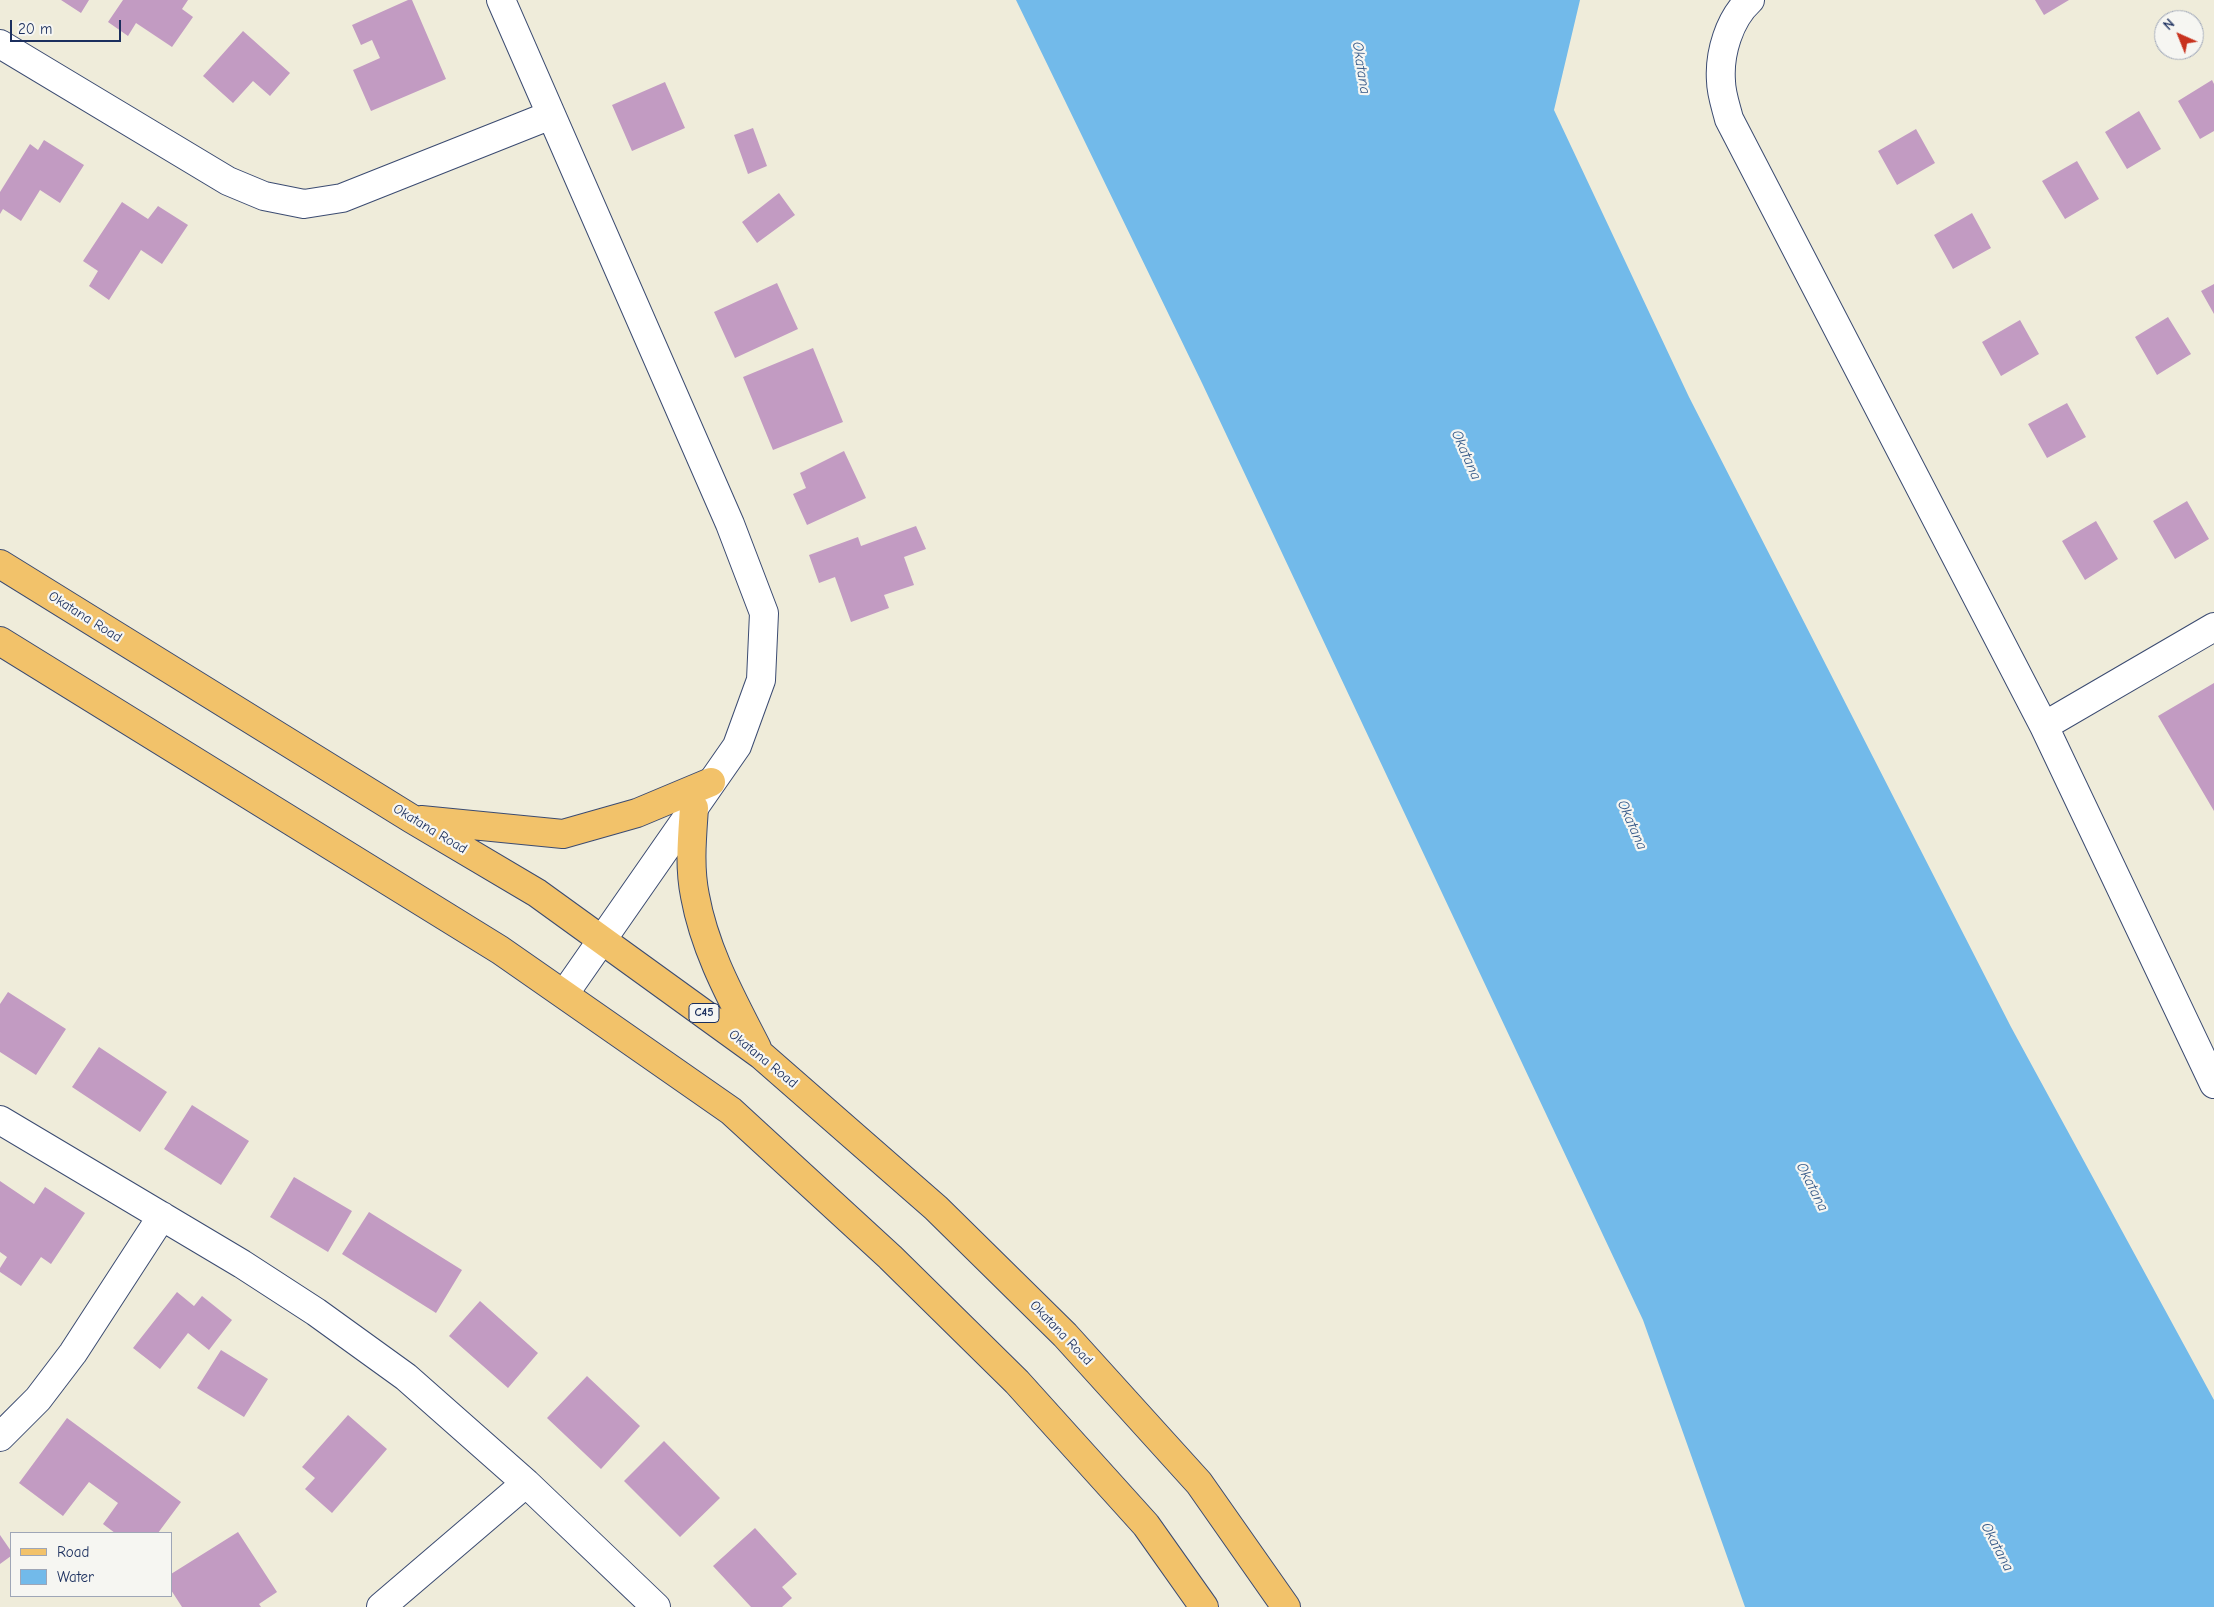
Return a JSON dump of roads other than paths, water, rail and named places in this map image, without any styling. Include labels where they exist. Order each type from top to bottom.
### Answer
[{"type":"main road","name":"Okatana Road","points":[[0,564],[412,819],[536,893],[761,1055],[936,1208],[1065,1335],[1199,1483],[1286,1607]]},
{"type":"main road","points":[[0,641],[500,950],[565,993],[732,1111],[890,1257],[1017,1382],[1146,1524],[1204,1607]]},
{"type":"main road","points":[[412,819],[563,834],[637,813],[711,782]]},
{"type":"main road","points":[[694,808],[691,853],[695,896],[719,974],[761,1055]]},
{"type":"street","points":[[501,0],[726,515],[764,612],[762,680],[737,746],[565,993]]},
{"type":"street","points":[[1750,0],[1744,5],[1724,43],[1721,82],[1729,119],[2044,726],[2214,1084]]},
{"type":"street","points":[[0,44],[228,181],[264,196],[304,204],[342,198],[552,115]]},
{"type":"street","points":[[2044,726],[2214,627]]},
{"type":"street","points":[[0,1120],[162,1216],[316,1312],[406,1377],[526,1483],[656,1607]]},
{"type":"street","points":[[0,1437],[38,1399],[73,1353],[162,1216]]},
{"type":"street","points":[[381,1607],[526,1483]]},
{"type":"water","name":"Okatana","points":[[1016,0],[1580,0],[1554,110],[1689,397],[2011,1027],[2214,1400],[2214,1607],[1745,1607],[1643,1320],[1202,383]]}]
